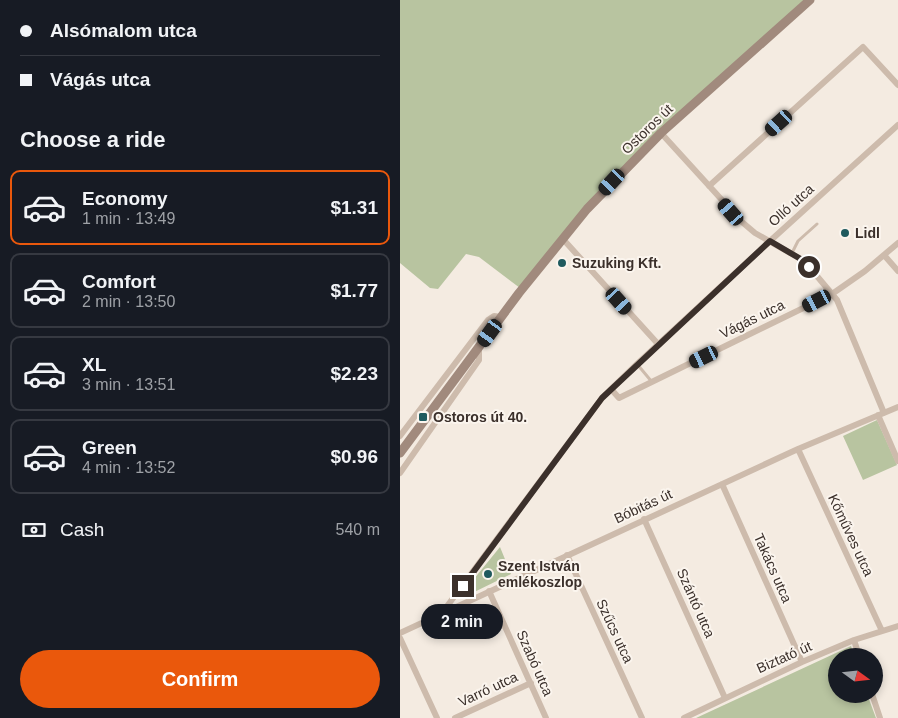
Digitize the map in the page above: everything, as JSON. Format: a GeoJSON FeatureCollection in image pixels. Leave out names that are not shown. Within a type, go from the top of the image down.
{"type":"FeatureCollection","features":[{"type":"Feature","properties":{"kind":"main road","name":"Ostoros út"},"geometry":{"type":"LineString","coordinates":[[400,453],[562,238],[612,182],[661,133],[810,0]]}},
{"type":"Feature","properties":{"kind":"street"},"geometry":{"type":"LineString","coordinates":[[709,186],[863,47],[898,85]]}},
{"type":"Feature","properties":{"kind":"street","name":"Olló utca"},"geometry":{"type":"LineString","coordinates":[[658,344],[898,125]]}},
{"type":"Feature","properties":{"kind":"street"},"geometry":{"type":"LineString","coordinates":[[661,133],[742,222],[755,233],[792,253],[811,268],[837,300],[898,461]]}},
{"type":"Feature","properties":{"kind":"street"},"geometry":{"type":"LineString","coordinates":[[442,613],[590,412],[658,344],[562,238]]}},
{"type":"Feature","properties":{"kind":"street","name":"Vágás utca"},"geometry":{"type":"LineString","coordinates":[[611,389],[619,398],[832,294],[865,271],[898,244]]}},
{"type":"Feature","properties":{"kind":"street"},"geometry":{"type":"LineString","coordinates":[[884,255],[898,271]]}},
{"type":"Feature","properties":{"kind":"street","name":"Ostoros út"},"geometry":{"type":"LineString","coordinates":[[400,436],[488,320],[494,316],[501,317]]}},
{"type":"Feature","properties":{"kind":"street","name":"Ostoros út"},"geometry":{"type":"LineString","coordinates":[[400,472],[479,360],[478,348]]}},
{"type":"Feature","properties":{"kind":"street","name":"Bóbitás út"},"geometry":{"type":"LineString","coordinates":[[400,633],[798,449],[898,407]]}},
{"type":"Feature","properties":{"kind":"street"},"geometry":{"type":"LineString","coordinates":[[405,429],[413,435]]}},
{"type":"Feature","properties":{"kind":"street","name":"Kőműves utca"},"geometry":{"type":"LineString","coordinates":[[798,449],[882,631]]}},
{"type":"Feature","properties":{"kind":"street","name":"Takács utca"},"geometry":{"type":"LineString","coordinates":[[722,484],[802,662]]}},
{"type":"Feature","properties":{"kind":"street","name":"Szántó utca"},"geometry":{"type":"LineString","coordinates":[[644,519],[724,698]]}},
{"type":"Feature","properties":{"kind":"street","name":"Szűcs utca"},"geometry":{"type":"LineString","coordinates":[[566,555],[642,718]]}},
{"type":"Feature","properties":{"kind":"street","name":"Szabó utca"},"geometry":{"type":"LineString","coordinates":[[489,591],[546,718]]}},
{"type":"Feature","properties":{"kind":"street","name":"Biztató út"},"geometry":{"type":"LineString","coordinates":[[684,718],[802,662],[854,640],[898,626]]}},
{"type":"Feature","properties":{"kind":"street"},"geometry":{"type":"LineString","coordinates":[[400,638],[437,718]]}},
{"type":"Feature","properties":{"kind":"street"},"geometry":{"type":"LineString","coordinates":[[854,640],[856,648]]}},
{"type":"Feature","properties":{"kind":"street","name":"Varró utca"},"geometry":{"type":"LineString","coordinates":[[455,718],[531,683]]}},
{"type":"Feature","properties":{"kind":"street"},"geometry":{"type":"LineString","coordinates":[[875,703],[880,718]]}},
{"type":"Feature","properties":{"kind":"lane"},"geometry":{"type":"LineString","coordinates":[[792,253],[798,241],[817,224]]}},
{"type":"Feature","properties":{"kind":"lane"},"geometry":{"type":"LineString","coordinates":[[637,364],[652,382]]}},
{"type":"Feature","properties":{"kind":"green space"},"geometry":{"type":"Polygon","coordinates":[[[400,0],[806,0],[660,131],[520,288],[479,257],[466,254],[438,289],[430,288],[400,263],[400,0]]]}},
{"type":"Feature","properties":{"kind":"green space"},"geometry":{"type":"Polygon","coordinates":[[[877,420],[897,465],[863,480],[843,436],[877,420]]]}},
{"type":"Feature","properties":{"kind":"green space"},"geometry":{"type":"Polygon","coordinates":[[[500,547],[511,574],[462,598],[460,596],[500,547]]]}},
{"type":"Feature","properties":{"kind":"green space"},"geometry":{"type":"Polygon","coordinates":[[[828,657],[828,703],[870,703],[876,718],[696,718],[828,657]]]}},
{"type":"Feature","properties":{"kind":"place","name":"Lidl"},"geometry":{"type":"Point","coordinates":[845,233]}},
{"type":"Feature","properties":{"kind":"place","name":"Suzuking Kft."},"geometry":{"type":"Point","coordinates":[562,263]}},
{"type":"Feature","properties":{"kind":"place","name":"Ostoros út 40."},"geometry":{"type":"Point","coordinates":[423,417]}},
{"type":"Feature","properties":{"kind":"place","name":"Szent István emlékoszlop"},"geometry":{"type":"Point","coordinates":[488,574]}},
{"type":"Feature","properties":{"kind":"route"},"geometry":{"type":"LineString","coordinates":[[463,586],[602,398],[770,241],[799,258],[809,267]]}}]}
